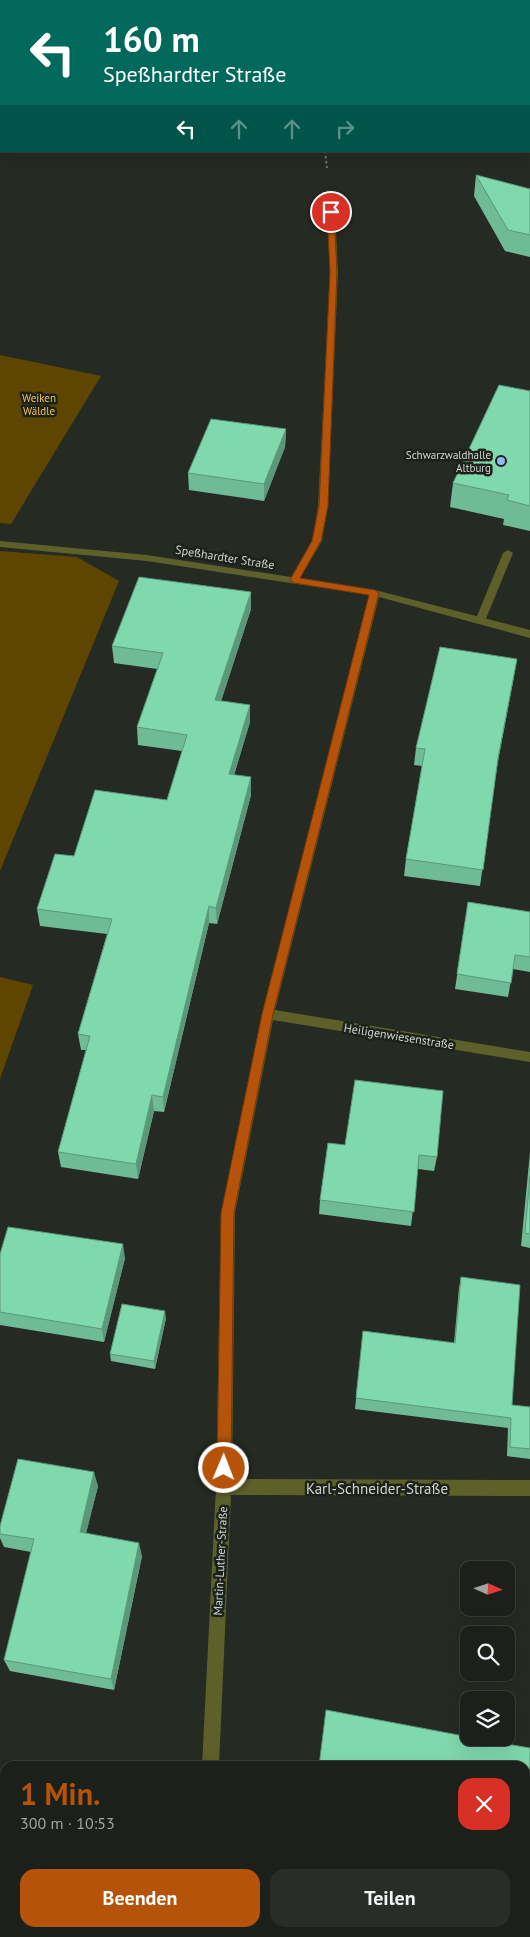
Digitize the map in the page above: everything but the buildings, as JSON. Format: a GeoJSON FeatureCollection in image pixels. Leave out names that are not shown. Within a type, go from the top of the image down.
{"type":"FeatureCollection","features":[{"type":"Feature","properties":{"kind":"street"},"geometry":{"type":"LineString","coordinates":[[294,580],[316,541],[323,506],[334,272],[330,192]]}},
{"type":"Feature","properties":{"kind":"street","name":"Speßhardter Straße"},"geometry":{"type":"LineString","coordinates":[[0,544],[148,558],[375,593],[530,634]]}},
{"type":"Feature","properties":{"kind":"street"},"geometry":{"type":"LineString","coordinates":[[480,621],[508,553]]}},
{"type":"Feature","properties":{"kind":"street","name":"Martin-Luther-Straße"},"geometry":{"type":"LineString","coordinates":[[210,1761],[224,1488],[228,1213],[268,1014],[375,593]]}},
{"type":"Feature","properties":{"kind":"street","name":"Heiligenwiesenstraße"},"geometry":{"type":"LineString","coordinates":[[268,1014],[530,1058]]}},
{"type":"Feature","properties":{"kind":"street","name":"Karl-Schneider-Straße"},"geometry":{"type":"LineString","coordinates":[[224,1488],[530,1488]]}},
{"type":"Feature","properties":{"kind":"green space","name":"Weiken Wäldle"},"geometry":{"type":"Polygon","coordinates":[[[0,355],[101,376],[11,524],[0,523],[0,355]]]}},
{"type":"Feature","properties":{"kind":"green space"},"geometry":{"type":"Polygon","coordinates":[[[0,551],[77,557],[119,581],[0,871],[0,551]]]}},
{"type":"Feature","properties":{"kind":"green space"},"geometry":{"type":"Polygon","coordinates":[[[0,977],[33,985],[0,1079],[0,977]]]}},
{"type":"Feature","properties":{"kind":"place","name":"Schwarzwaldhalle Altburg"},"geometry":{"type":"Point","coordinates":[501,461]}},
{"type":"Feature","properties":{"kind":"route"},"geometry":{"type":"LineString","coordinates":[[224,1468],[228,1213],[268,1014],[375,593],[294,580],[316,541],[323,506],[334,272],[331,212]]}}]}
